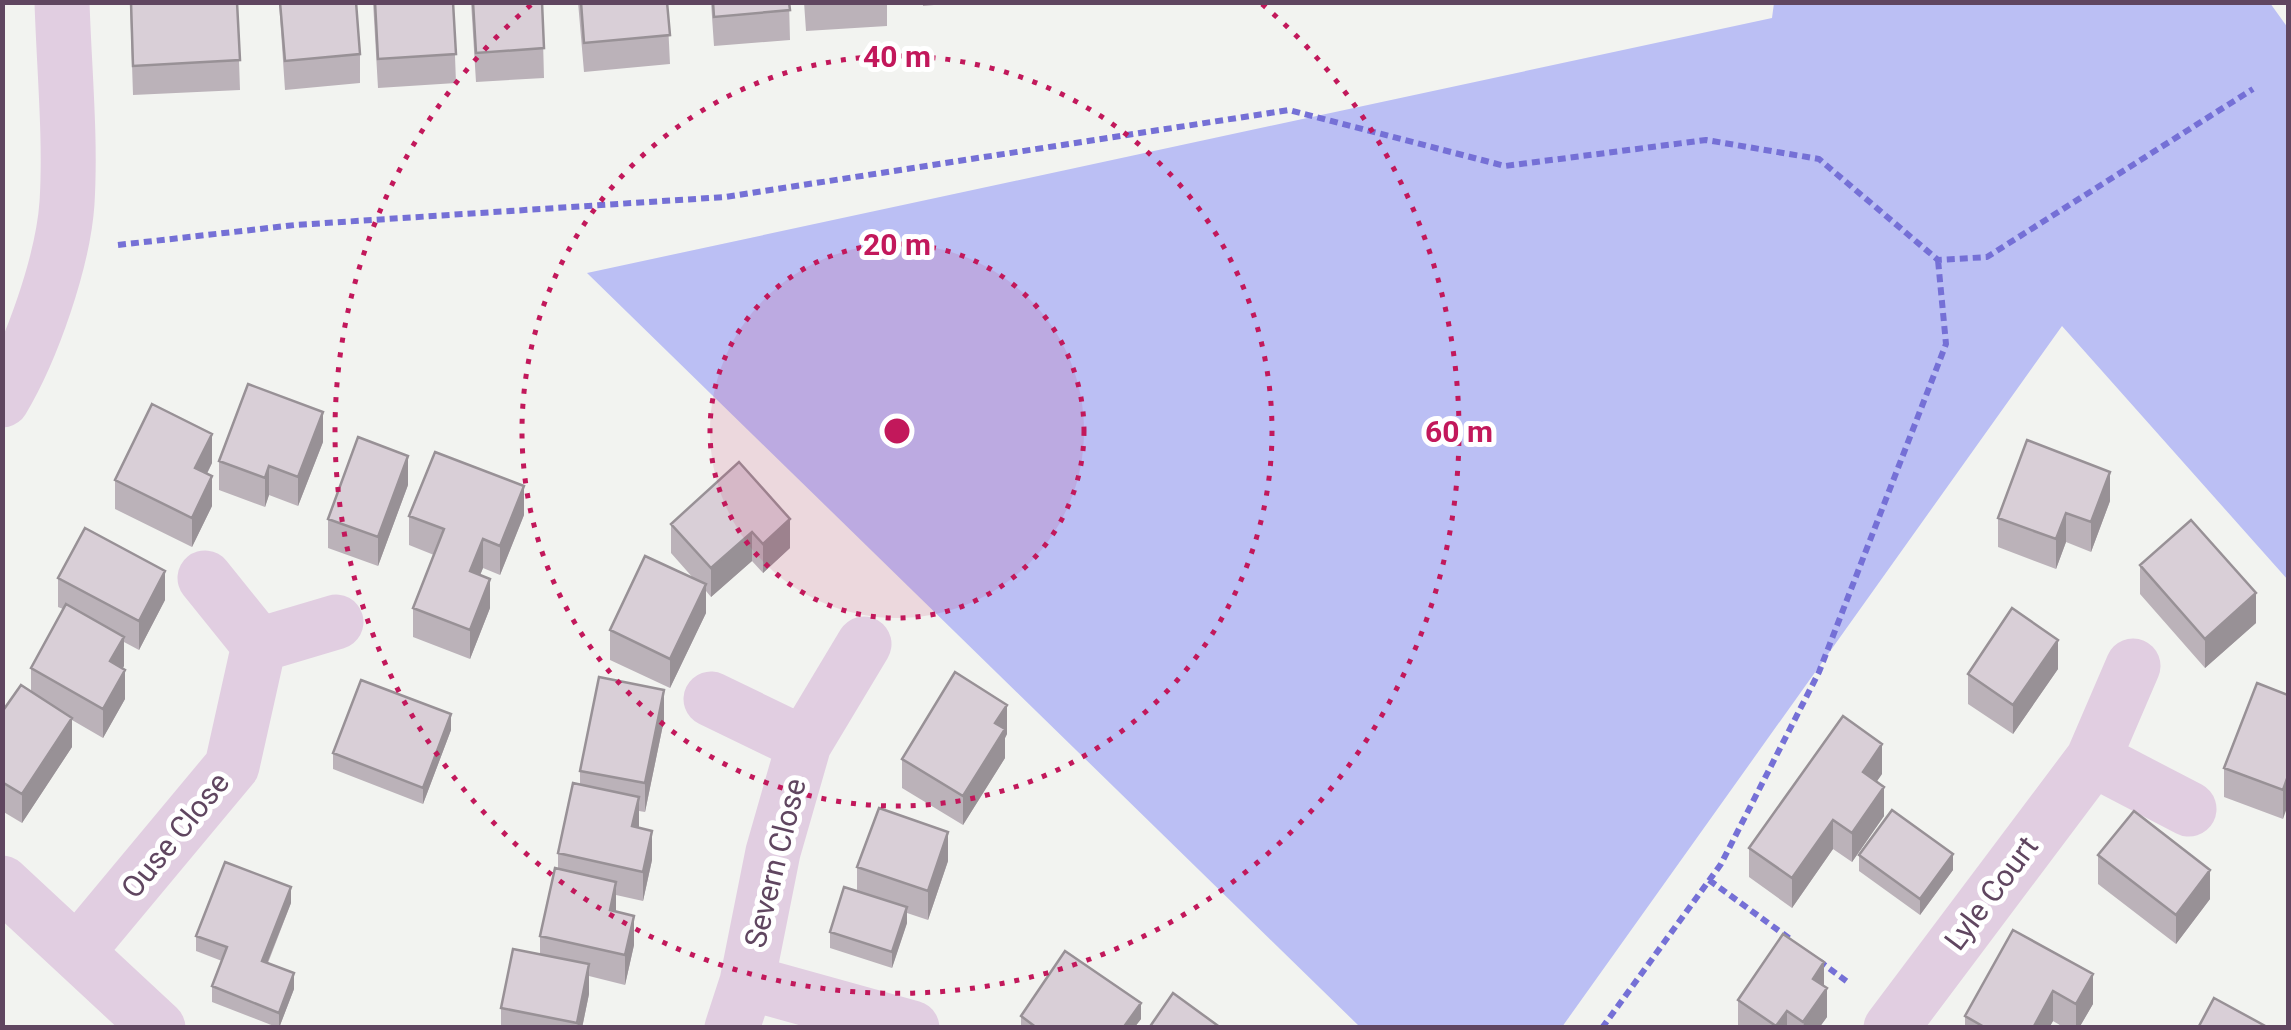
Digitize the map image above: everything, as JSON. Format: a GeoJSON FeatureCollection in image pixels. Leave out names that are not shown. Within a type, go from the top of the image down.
{"type":"FeatureCollection","features":[{"type":"Feature","properties":{"kind":"street"},"geometry":{"type":"LineString","coordinates":[[2,400],[19,371],[61,248],[67,202],[62,2]]}},
{"type":"Feature","properties":{"kind":"street"},"geometry":{"type":"LineString","coordinates":[[205,578],[260,644],[336,622]]}},
{"type":"Feature","properties":{"kind":"street","name":"Ouse Close"},"geometry":{"type":"LineString","coordinates":[[77,952],[232,766],[260,644]]}},
{"type":"Feature","properties":{"kind":"street","name":"Severn Close"},"geometry":{"type":"LineString","coordinates":[[864,644],[804,744],[773,852],[740,1005],[912,1028]]}},
{"type":"Feature","properties":{"kind":"street","name":"Lyle Court"},"geometry":{"type":"LineString","coordinates":[[1894,1023],[2092,760],[2133,666]]}},
{"type":"Feature","properties":{"kind":"street","name":"Severn Close"},"geometry":{"type":"LineString","coordinates":[[711,699],[804,744]]}},
{"type":"Feature","properties":{"kind":"street"},"geometry":{"type":"LineString","coordinates":[[2092,760],[2189,810]]}},
{"type":"Feature","properties":{"kind":"street"},"geometry":{"type":"LineString","coordinates":[[2,883],[158,1028]]}},
{"type":"Feature","properties":{"kind":"path"},"geometry":{"type":"LineString","coordinates":[[1938,260],[1988,256],[2253,89]]}},
{"type":"Feature","properties":{"kind":"path"},"geometry":{"type":"LineString","coordinates":[[61,248],[149,243],[295,226],[725,197],[1289,110],[1505,166],[1706,140],[1819,160],[1938,260],[1946,344],[1819,672],[1722,864],[1602,1028]]}},
{"type":"Feature","properties":{"kind":"path"},"geometry":{"type":"LineString","coordinates":[[1709,880],[1894,1023]]}},
{"type":"Feature","properties":{"kind":"shaded area"},"geometry":{"type":"Polygon","coordinates":[[[1774,3],[2270,3],[2288,28],[2288,580],[2062,326],[1562,1027],[1360,1027],[587,273],[1772,18],[1774,3]]]}},
{"type":"Feature","properties":{"kind":"building"},"geometry":{"type":"Polygon","coordinates":[[[131,2],[237,2],[240,60],[133,66],[131,2]]]}},
{"type":"Feature","properties":{"kind":"building"},"geometry":{"type":"Polygon","coordinates":[[[280,2],[356,2],[360,54],[285,61],[280,2]]]}},
{"type":"Feature","properties":{"kind":"building"},"geometry":{"type":"Polygon","coordinates":[[[375,2],[453,2],[456,54],[378,59],[375,2]]]}},
{"type":"Feature","properties":{"kind":"building"},"geometry":{"type":"Polygon","coordinates":[[[473,2],[542,2],[544,48],[476,53],[473,2]]]}},
{"type":"Feature","properties":{"kind":"building"},"geometry":{"type":"Polygon","coordinates":[[[581,2],[667,2],[670,35],[584,43],[581,2]]]}},
{"type":"Feature","properties":{"kind":"building"},"geometry":{"type":"Polygon","coordinates":[[[713,2],[789,2],[790,10],[714,17],[713,2]]]}},
{"type":"Feature","properties":{"kind":"building"},"geometry":{"type":"Polygon","coordinates":[[[248,384],[323,412],[298,477],[269,466],[265,478],[219,461],[248,384]]]}},
{"type":"Feature","properties":{"kind":"building"},"geometry":{"type":"Polygon","coordinates":[[[152,404],[212,434],[195,468],[212,476],[192,518],[115,480],[152,404]]]}},
{"type":"Feature","properties":{"kind":"building"},"geometry":{"type":"Polygon","coordinates":[[[358,437],[408,456],[378,537],[328,519],[358,437]]]}},
{"type":"Feature","properties":{"kind":"building"},"geometry":{"type":"Polygon","coordinates":[[[2027,440],[2110,472],[2091,522],[2066,513],[2056,539],[1998,518],[2027,440]]]}},
{"type":"Feature","properties":{"kind":"building"},"geometry":{"type":"Polygon","coordinates":[[[435,452],[524,486],[500,546],[483,539],[470,571],[490,579],[470,630],[413,608],[444,529],[409,516],[435,452]]]}},
{"type":"Feature","properties":{"kind":"building"},"geometry":{"type":"Polygon","coordinates":[[[739,462],[790,519],[763,544],[752,532],[711,568],[671,524],[739,462]]]}},
{"type":"Feature","properties":{"kind":"building"},"geometry":{"type":"Polygon","coordinates":[[[2191,520],[2256,593],[2205,639],[2140,565],[2191,520]]]}},
{"type":"Feature","properties":{"kind":"building"},"geometry":{"type":"Polygon","coordinates":[[[85,528],[165,571],[139,621],[58,578],[85,528]]]}},
{"type":"Feature","properties":{"kind":"building"},"geometry":{"type":"Polygon","coordinates":[[[645,556],[706,584],[670,659],[610,630],[645,556]]]}},
{"type":"Feature","properties":{"kind":"building"},"geometry":{"type":"Polygon","coordinates":[[[66,604],[124,637],[110,661],[125,670],[103,709],[31,668],[66,604]]]}},
{"type":"Feature","properties":{"kind":"building"},"geometry":{"type":"Polygon","coordinates":[[[2012,608],[2058,640],[2013,705],[1968,674],[2012,608]]]}},
{"type":"Feature","properties":{"kind":"building"},"geometry":{"type":"Polygon","coordinates":[[[955,672],[1007,705],[995,723],[1005,729],[963,796],[902,759],[955,672]]]}},
{"type":"Feature","properties":{"kind":"building"},"geometry":{"type":"Polygon","coordinates":[[[599,677],[664,690],[645,783],[580,771],[599,677]]]}},
{"type":"Feature","properties":{"kind":"building"},"geometry":{"type":"Polygon","coordinates":[[[361,680],[451,714],[423,788],[333,753],[361,680]]]}},
{"type":"Feature","properties":{"kind":"building"},"geometry":{"type":"Polygon","coordinates":[[[2257,683],[2288,695],[2288,776],[2283,790],[2224,768],[2257,683]]]}},
{"type":"Feature","properties":{"kind":"building"},"geometry":{"type":"Polygon","coordinates":[[[21,685],[72,718],[22,794],[2,782],[2,712],[21,685]]]}},
{"type":"Feature","properties":{"kind":"building"},"geometry":{"type":"Polygon","coordinates":[[[1843,716],[1882,744],[1863,772],[1884,787],[1852,833],[1833,820],[1792,878],[1749,848],[1843,716]]]}},
{"type":"Feature","properties":{"kind":"building"},"geometry":{"type":"Polygon","coordinates":[[[573,783],[639,797],[632,826],[652,831],[643,872],[558,853],[573,783]]]}},
{"type":"Feature","properties":{"kind":"building"},"geometry":{"type":"Polygon","coordinates":[[[879,808],[948,832],[928,891],[857,867],[879,808]]]}},
{"type":"Feature","properties":{"kind":"building"},"geometry":{"type":"Polygon","coordinates":[[[1892,810],[1953,854],[1920,899],[1859,855],[1892,810]]]}},
{"type":"Feature","properties":{"kind":"building"},"geometry":{"type":"Polygon","coordinates":[[[2134,811],[2210,870],[2176,915],[2098,855],[2134,811]]]}},
{"type":"Feature","properties":{"kind":"building"},"geometry":{"type":"Polygon","coordinates":[[[225,862],[291,887],[262,961],[294,973],[279,1013],[212,986],[227,947],[196,936],[225,862]]]}},
{"type":"Feature","properties":{"kind":"building"},"geometry":{"type":"Polygon","coordinates":[[[555,868],[616,882],[610,910],[634,916],[625,955],[540,936],[555,868]]]}},
{"type":"Feature","properties":{"kind":"building"},"geometry":{"type":"Polygon","coordinates":[[[844,887],[907,907],[892,952],[830,932],[844,887]]]}},
{"type":"Feature","properties":{"kind":"building"},"geometry":{"type":"Polygon","coordinates":[[[2013,930],[2093,974],[2076,1004],[2053,991],[2033,1028],[1986,1028],[1965,1016],[2013,930]]]}},
{"type":"Feature","properties":{"kind":"building"},"geometry":{"type":"Polygon","coordinates":[[[1783,934],[1824,962],[1813,979],[1827,988],[1803,1022],[1787,1011],[1776,1026],[1738,1000],[1783,934]]]}},
{"type":"Feature","properties":{"kind":"building"},"geometry":{"type":"Polygon","coordinates":[[[513,949],[589,964],[577,1023],[501,1008],[513,949]]]}},
{"type":"Feature","properties":{"kind":"building"},"geometry":{"type":"Polygon","coordinates":[[[1065,951],[1141,1003],[1123,1028],[1037,1028],[1021,1016],[1065,951]]]}},
{"type":"Feature","properties":{"kind":"building"},"geometry":{"type":"Polygon","coordinates":[[[1173,993],[1221,1028],[1149,1028],[1173,993]]]}},
{"type":"Feature","properties":{"kind":"building"},"geometry":{"type":"Polygon","coordinates":[[[2214,998],[2269,1028],[2198,1028],[2214,998]]]}}]}
